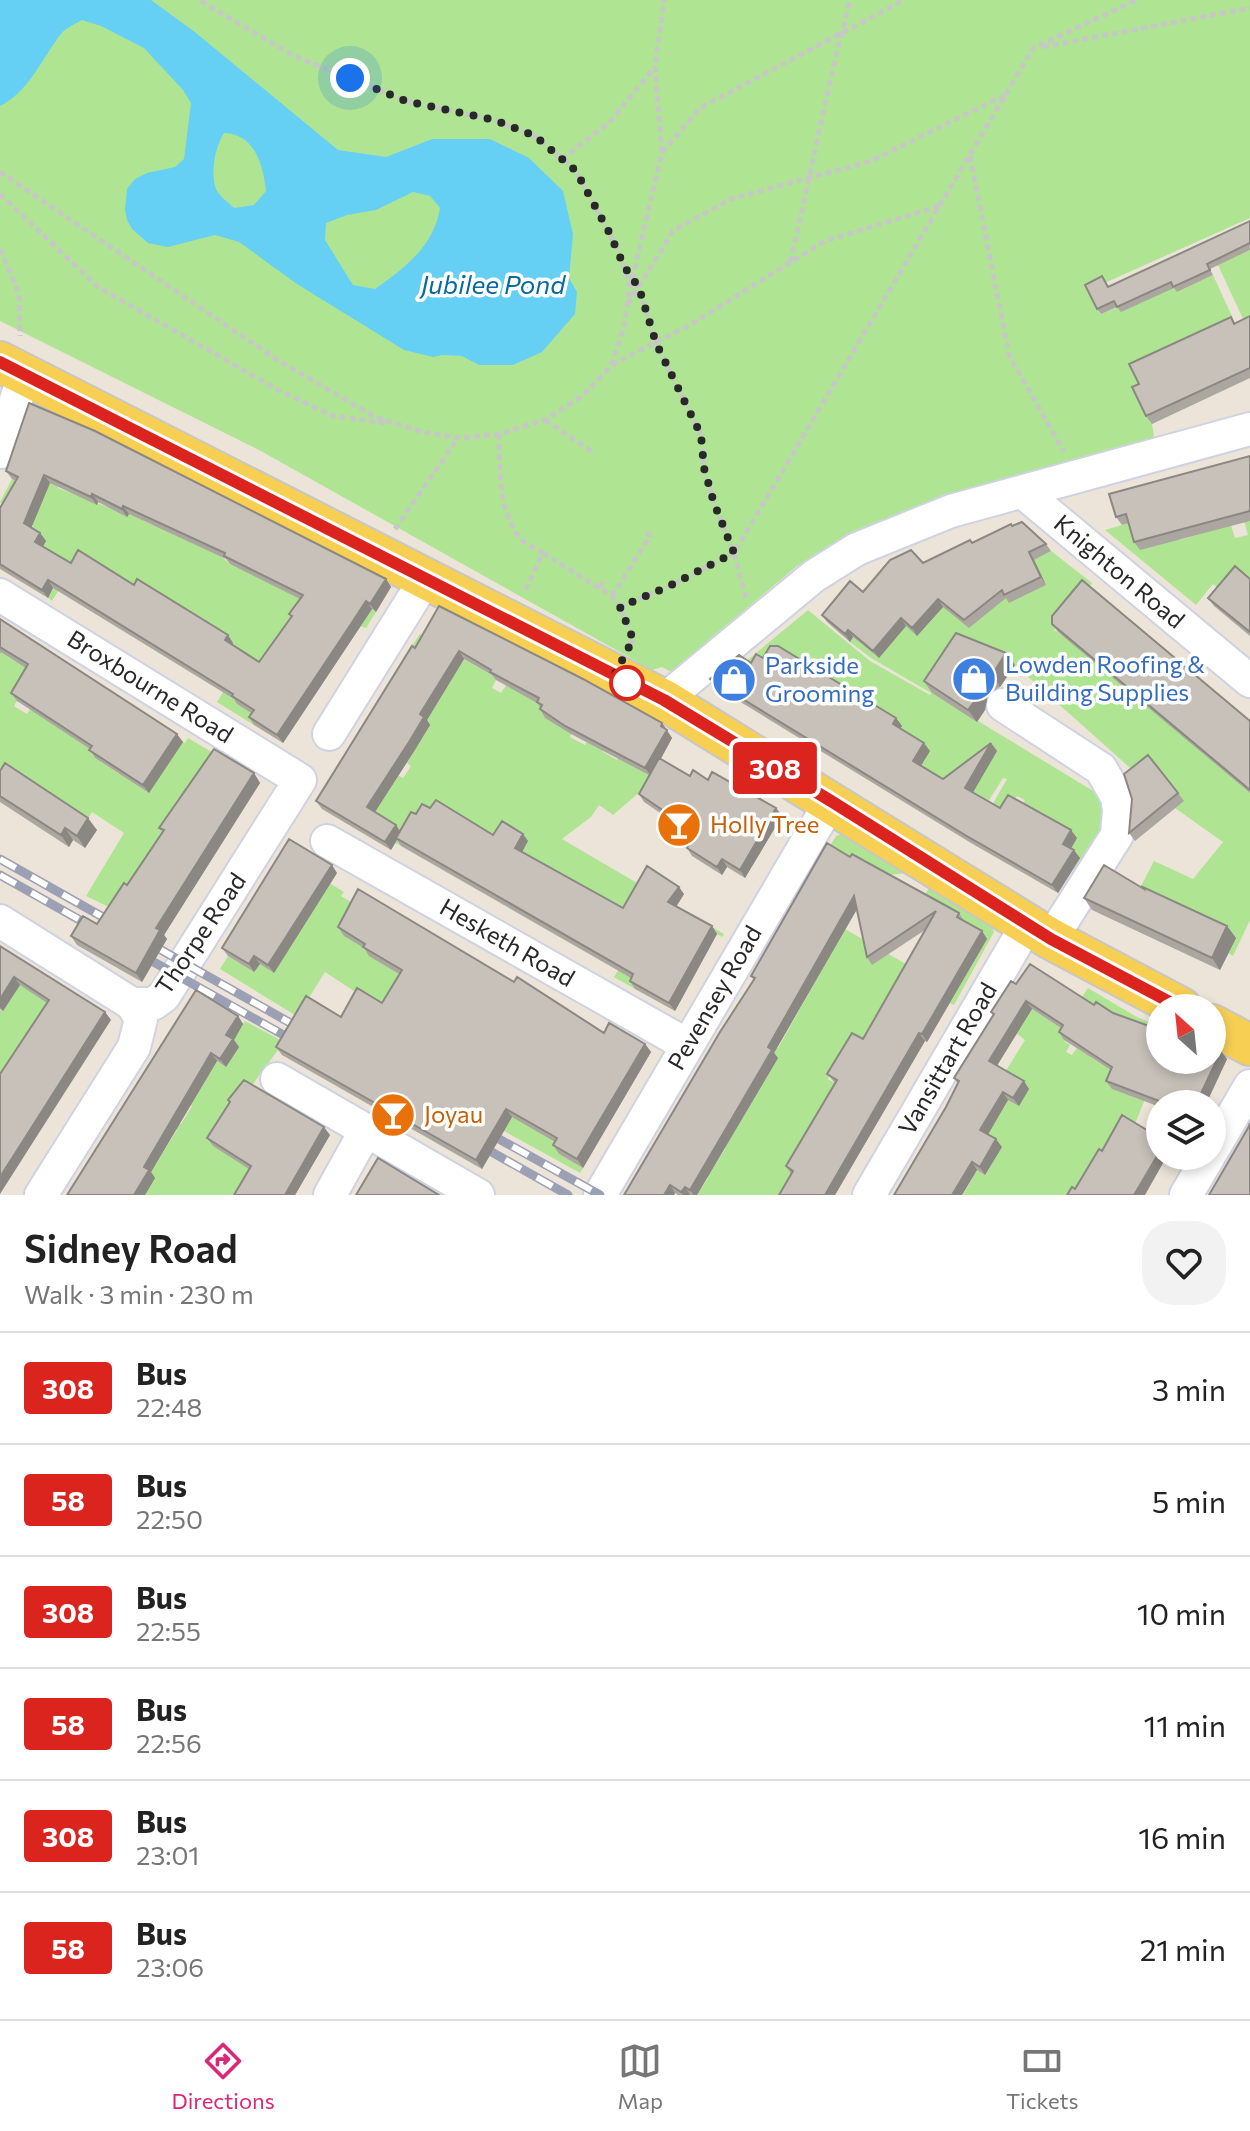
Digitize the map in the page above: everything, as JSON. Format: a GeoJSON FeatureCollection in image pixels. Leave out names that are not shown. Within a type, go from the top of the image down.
{"type":"FeatureCollection","features":[{"type":"Feature","properties":{"kind":"main road"},"geometry":{"type":"LineString","coordinates":[[15,362],[664,700],[1039,931],[1155,994]]}},
{"type":"Feature","properties":{"kind":"main road"},"geometry":{"type":"LineString","coordinates":[[1226,1032],[1250,1045]]}},
{"type":"Feature","properties":{"kind":"street"},"geometry":{"type":"LineString","coordinates":[[0,452],[15,362]]}},
{"type":"Feature","properties":{"kind":"street"},"geometry":{"type":"LineString","coordinates":[[664,700],[814,576],[857,549],[951,511],[1250,429]]}},
{"type":"Feature","properties":{"kind":"street","name":"Knighton Road"},"geometry":{"type":"LineString","coordinates":[[1024,493],[1250,681]]}},
{"type":"Feature","properties":{"kind":"street"},"geometry":{"type":"LineString","coordinates":[[329,734],[426,578]]}},
{"type":"Feature","properties":{"kind":"street","name":"Broxbourne Road"},"geometry":{"type":"LineString","coordinates":[[0,595],[300,780]]}},
{"type":"Feature","properties":{"kind":"street","name":"Vansittart Road"},"geometry":{"type":"LineString","coordinates":[[869,1195],[1039,931],[1117,835],[1119,810],[1110,782],[1101,769],[1003,705]]}},
{"type":"Feature","properties":{"kind":"street","name":"Thorpe Road"},"geometry":{"type":"LineString","coordinates":[[132,1004],[153,1004],[164,996],[300,780]]}},
{"type":"Feature","properties":{"kind":"street","name":"Pevensey Road"},"geometry":{"type":"LineString","coordinates":[[600,1195],[831,801]]}},
{"type":"Feature","properties":{"kind":"street","name":"Hesketh Road"},"geometry":{"type":"LineString","coordinates":[[327,841],[687,1045]]}},
{"type":"Feature","properties":{"kind":"street"},"geometry":{"type":"LineString","coordinates":[[0,921],[132,1004]]}},
{"type":"Feature","properties":{"kind":"street","name":"Thorpe Road"},"geometry":{"type":"LineString","coordinates":[[41,1195],[134,1047],[141,1019],[132,1004]]}},
{"type":"Feature","properties":{"kind":"street"},"geometry":{"type":"LineString","coordinates":[[277,1079],[478,1195]]}},
{"type":"Feature","properties":{"kind":"street"},"geometry":{"type":"LineString","coordinates":[[1226,1127],[1250,1086]]}},
{"type":"Feature","properties":{"kind":"street"},"geometry":{"type":"LineString","coordinates":[[330,1195],[366,1130]]}},
{"type":"Feature","properties":{"kind":"street"},"geometry":{"type":"LineString","coordinates":[[1186,1195],[1201,1170]]}},
{"type":"Feature","properties":{"kind":"path"},"geometry":{"type":"LineString","coordinates":[[199,0],[294,56],[406,101],[494,120],[535,136],[576,171],[601,215],[630,286]]}},
{"type":"Feature","properties":{"kind":"path"},"geometry":{"type":"LineString","coordinates":[[611,366],[624,327],[630,286],[662,153],[655,67],[664,0]]}},
{"type":"Feature","properties":{"kind":"path"},"geometry":{"type":"LineString","coordinates":[[790,263],[811,177],[832,67],[850,0]]}},
{"type":"Feature","properties":{"kind":"path"},"geometry":{"type":"LineString","coordinates":[[662,153],[700,108],[904,0]]}},
{"type":"Feature","properties":{"kind":"path"},"geometry":{"type":"LineString","coordinates":[[620,607],[734,553],[1033,48],[1137,0]]}},
{"type":"Feature","properties":{"kind":"path"},"geometry":{"type":"LineString","coordinates":[[1033,48],[1250,8]]}},
{"type":"Feature","properties":{"kind":"path"},"geometry":{"type":"LineString","coordinates":[[562,159],[609,123],[655,67]]}},
{"type":"Feature","properties":{"kind":"path"},"geometry":{"type":"LineString","coordinates":[[627,306],[673,231],[731,199],[871,161],[1006,95]]}},
{"type":"Feature","properties":{"kind":"path"},"geometry":{"type":"LineString","coordinates":[[970,156],[1009,355],[1078,477]]}},
{"type":"Feature","properties":{"kind":"path"},"geometry":{"type":"LineString","coordinates":[[0,172],[276,359],[375,417],[422,432],[458,438],[499,434],[545,420],[581,397],[611,366],[688,326],[825,241],[940,206]]}},
{"type":"Feature","properties":{"kind":"path"},"geometry":{"type":"LineString","coordinates":[[0,194],[98,287],[234,367],[333,416],[402,426]]}},
{"type":"Feature","properties":{"kind":"path"},"geometry":{"type":"LineString","coordinates":[[0,249],[19,294],[15,362]]}},
{"type":"Feature","properties":{"kind":"path"},"geometry":{"type":"LineString","coordinates":[[624,266],[639,288],[656,343],[701,435],[704,468],[714,503],[734,553],[749,608],[758,621]]}},
{"type":"Feature","properties":{"kind":"path"},"geometry":{"type":"LineString","coordinates":[[545,420],[594,453]]}},
{"type":"Feature","properties":{"kind":"path"},"geometry":{"type":"LineString","coordinates":[[499,434],[501,476],[509,516],[518,536],[600,587],[620,607],[633,639],[614,676]]}},
{"type":"Feature","properties":{"kind":"path"},"geometry":{"type":"LineString","coordinates":[[391,535],[458,438]]}},
{"type":"Feature","properties":{"kind":"path"},"geometry":{"type":"LineString","coordinates":[[612,596],[650,536],[643,530]]}},
{"type":"Feature","properties":{"kind":"path"},"geometry":{"type":"LineString","coordinates":[[518,603],[543,553]]}},
{"type":"Feature","properties":{"kind":"path"},"geometry":{"type":"LineString","coordinates":[[600,587],[604,580]]}},
{"type":"Feature","properties":{"kind":"green space"},"geometry":{"type":"Polygon","coordinates":[[[0,0],[1250,0],[1250,218],[1089,290],[1100,314],[1175,287],[1177,292],[1213,275],[1236,325],[1152,424],[1155,442],[966,493],[883,520],[797,566],[671,672],[662,667],[652,670],[259,450],[0,321],[0,0]]]}},
{"type":"Feature","properties":{"kind":"green space"},"geometry":{"type":"Polygon","coordinates":[[[1250,250],[1250,334],[1218,265],[1250,250]]]}},
{"type":"Feature","properties":{"kind":"green space"},"geometry":{"type":"Polygon","coordinates":[[[59,461],[58,488],[110,508],[118,484],[133,504],[149,510],[143,521],[155,526],[164,507],[230,564],[360,603],[376,612],[366,628],[360,626],[238,704],[259,719],[254,725],[217,702],[238,668],[230,648],[233,643],[132,605],[72,569],[52,601],[48,598],[57,582],[30,532],[33,526],[0,502],[12,479],[45,494],[59,461]]]}},
{"type":"Feature","properties":{"kind":"green space"},"geometry":{"type":"Polygon","coordinates":[[[1238,500],[1250,520],[1250,582],[1225,593],[1213,584],[1196,605],[1105,530],[1132,522],[1173,517],[1180,540],[1231,525],[1235,538],[1248,535],[1238,500]]]}},
{"type":"Feature","properties":{"kind":"green space"},"geometry":{"type":"Polygon","coordinates":[[[1051,551],[1092,583],[1054,630],[1227,744],[1213,762],[1250,793],[1250,920],[1233,956],[1138,892],[1154,861],[1193,879],[1223,842],[1175,808],[1183,801],[1138,775],[1015,665],[932,693],[1108,800],[1113,810],[1077,874],[1073,870],[1079,858],[1009,829],[1025,800],[1017,796],[1006,816],[991,807],[1007,779],[1003,778],[981,813],[968,805],[973,786],[976,787],[979,782],[965,773],[958,793],[884,756],[901,727],[753,676],[744,663],[808,610],[870,661],[930,695],[871,658],[850,642],[853,637],[879,658],[900,633],[913,590],[994,600],[1046,585],[1034,560],[1051,551]]]}},
{"type":"Feature","properties":{"kind":"green space"},"geometry":{"type":"Polygon","coordinates":[[[0,633],[34,672],[14,706],[27,714],[43,690],[64,731],[92,743],[95,758],[119,774],[142,770],[134,783],[147,792],[188,738],[215,754],[117,911],[86,896],[124,833],[92,812],[85,823],[0,768],[0,633]]]}},
{"type":"Feature","properties":{"kind":"green space"},"geometry":{"type":"Polygon","coordinates":[[[420,634],[497,678],[492,688],[501,693],[507,684],[529,695],[572,732],[570,737],[585,745],[590,736],[605,745],[602,751],[617,760],[625,748],[651,776],[642,790],[613,815],[599,805],[591,817],[562,839],[724,934],[722,937],[692,920],[635,989],[614,977],[644,925],[522,852],[528,841],[499,842],[417,820],[401,846],[395,843],[373,815],[381,766],[403,778],[411,766],[407,763],[415,750],[409,650],[420,634]]]}},
{"type":"Feature","properties":{"kind":"green space"},"geometry":{"type":"Polygon","coordinates":[[[842,834],[906,873],[881,876],[826,853],[836,836],[842,834]]]}},
{"type":"Feature","properties":{"kind":"green space"},"geometry":{"type":"Polygon","coordinates":[[[316,875],[344,892],[341,896],[359,907],[396,942],[543,1135],[563,1147],[559,1154],[583,1168],[580,1173],[504,1131],[363,997],[325,972],[307,1001],[303,1020],[220,969],[228,956],[254,972],[260,964],[274,973],[316,875]]]}},
{"type":"Feature","properties":{"kind":"green space"},"geometry":{"type":"Polygon","coordinates":[[[929,888],[991,926],[994,932],[954,1005],[950,1003],[987,939],[921,901],[929,888]]]}},
{"type":"Feature","properties":{"kind":"green space"},"geometry":{"type":"Polygon","coordinates":[[[845,929],[911,967],[876,1068],[901,1082],[899,1084],[873,1069],[833,1069],[828,1079],[857,1096],[854,1102],[881,1117],[842,1096],[789,1172],[810,1185],[789,1195],[697,1195],[708,1178],[687,1166],[710,1173],[725,1149],[703,1136],[757,1046],[778,1048],[845,929]]]}},
{"type":"Feature","properties":{"kind":"green space"},"geometry":{"type":"Polygon","coordinates":[[[5,971],[58,1010],[0,1090],[0,1009],[2,1011],[5,971]]]}},
{"type":"Feature","properties":{"kind":"green space"},"geometry":{"type":"Polygon","coordinates":[[[1088,988],[1146,1021],[1146,1051],[1112,1088],[1126,1094],[1146,1092],[1134,1126],[1083,1195],[963,1195],[977,1170],[986,1174],[1001,1148],[987,1135],[1008,1100],[1004,1074],[1025,1040],[1016,1033],[1032,1009],[1069,1033],[1064,1041],[1070,1045],[1066,1052],[1072,1055],[1077,1048],[1098,1062],[1080,1000],[1088,988]]]}},
{"type":"Feature","properties":{"kind":"green space"},"geometry":{"type":"Polygon","coordinates":[[[245,1021],[284,1042],[250,1088],[276,1135],[244,1195],[136,1195],[177,1130],[161,1120],[165,1114],[181,1124],[192,1106],[176,1095],[216,1061],[226,1067],[238,1047],[215,1032],[238,1032],[245,1021]]]}},
{"type":"Feature","properties":{"kind":"water","name":"Jubilee Pond"},"geometry":{"type":"Polygon","coordinates":[[[0,0],[151,0],[196,33],[338,150],[386,157],[432,139],[490,139],[529,158],[563,191],[573,234],[569,278],[577,292],[575,314],[542,352],[513,365],[479,365],[462,356],[433,357],[404,350],[297,284],[239,242],[215,235],[168,247],[148,243],[127,220],[127,189],[135,179],[175,167],[184,159],[191,103],[144,48],[101,26],[82,20],[65,30],[27,83],[0,106],[0,0]],[[224,133],[214,160],[216,189],[234,208],[254,205],[266,191],[260,161],[243,139],[224,133]],[[413,192],[376,210],[347,215],[326,223],[325,240],[353,285],[375,289],[397,273],[425,245],[437,222],[440,208],[430,196],[413,192]]]}},
{"type":"Feature","properties":{"kind":"building"},"geometry":{"type":"Polygon","coordinates":[[[1250,221],[1250,243],[1207,264],[1210,270],[1173,287],[1171,282],[1117,307],[1114,301],[1097,309],[1085,285],[1102,276],[1108,287],[1250,221]]]}},
{"type":"Feature","properties":{"kind":"building"},"geometry":{"type":"Polygon","coordinates":[[[1250,316],[1250,368],[1146,416],[1132,387],[1139,384],[1129,364],[1231,317],[1234,324],[1250,316]]]}},
{"type":"Feature","properties":{"kind":"building"},"geometry":{"type":"Polygon","coordinates":[[[29,403],[95,431],[386,579],[370,604],[366,601],[277,735],[249,717],[254,710],[233,694],[48,580],[42,590],[0,564],[0,508],[18,477],[6,471],[29,403]],[[44,475],[24,523],[40,533],[35,542],[71,563],[78,550],[134,585],[137,579],[228,635],[225,640],[259,662],[303,595],[224,556],[225,553],[123,506],[122,509],[92,494],[91,497],[44,475]]]}},
{"type":"Feature","properties":{"kind":"building"},"geometry":{"type":"Polygon","coordinates":[[[1250,456],[1250,511],[1134,542],[1126,514],[1116,517],[1109,494],[1250,456]]]}},
{"type":"Feature","properties":{"kind":"building"},"geometry":{"type":"Polygon","coordinates":[[[1022,522],[1046,544],[1029,552],[1041,577],[1004,595],[1002,590],[964,620],[938,599],[912,628],[901,618],[873,651],[848,630],[845,634],[822,615],[850,581],[863,592],[890,560],[911,550],[923,563],[970,540],[972,543],[1011,524],[1022,522]]]}},
{"type":"Feature","properties":{"kind":"building"},"geometry":{"type":"Polygon","coordinates":[[[1235,566],[1250,579],[1250,632],[1208,598],[1235,566]]]}},
{"type":"Feature","properties":{"kind":"building"},"geometry":{"type":"Polygon","coordinates":[[[1082,580],[1250,721],[1250,790],[1052,624],[1052,616],[1082,580]]]}},
{"type":"Feature","properties":{"kind":"building"},"geometry":{"type":"Polygon","coordinates":[[[439,606],[662,723],[661,726],[667,730],[645,768],[565,726],[540,709],[539,698],[490,672],[459,651],[420,714],[424,717],[367,807],[396,825],[385,842],[316,801],[439,606]]]}},
{"type":"Feature","properties":{"kind":"building"},"geometry":{"type":"Polygon","coordinates":[[[0,619],[177,734],[143,785],[89,750],[92,746],[11,693],[28,664],[0,647],[0,619]]]}},
{"type":"Feature","properties":{"kind":"building","name":"Lowden Roofing & Building Supplies"},"geometry":{"type":"Polygon","coordinates":[[[956,633],[1006,653],[992,675],[979,682],[977,698],[968,710],[924,681],[956,633]]]}},
{"type":"Feature","properties":{"kind":"building"},"geometry":{"type":"Polygon","coordinates":[[[770,646],[778,646],[896,718],[893,724],[924,743],[913,761],[943,779],[991,743],[965,788],[1000,808],[1008,795],[1071,830],[1063,844],[1074,850],[1052,885],[710,679],[739,655],[751,663],[756,654],[763,658],[770,646]]]}},
{"type":"Feature","properties":{"kind":"building"},"geometry":{"type":"Polygon","coordinates":[[[214,749],[254,773],[156,928],[160,930],[136,973],[71,936],[83,916],[97,924],[124,883],[127,885],[164,830],[159,828],[214,749]]]}},
{"type":"Feature","properties":{"kind":"building"},"geometry":{"type":"Polygon","coordinates":[[[1148,755],[1178,793],[1129,833],[1132,799],[1124,774],[1148,755]]]}},
{"type":"Feature","properties":{"kind":"building"},"geometry":{"type":"Polygon","coordinates":[[[659,758],[690,776],[693,770],[708,780],[712,772],[776,808],[740,870],[722,859],[717,867],[687,848],[689,844],[670,830],[677,820],[639,794],[659,758]]]}},
{"type":"Feature","properties":{"kind":"building"},"geometry":{"type":"Polygon","coordinates":[[[5,763],[88,818],[77,836],[65,828],[61,835],[0,796],[0,771],[5,763]]]}},
{"type":"Feature","properties":{"kind":"building"},"geometry":{"type":"Polygon","coordinates":[[[436,800],[493,835],[502,821],[523,834],[515,848],[623,908],[647,866],[679,887],[668,902],[712,926],[669,1003],[630,981],[633,974],[396,838],[411,812],[416,814],[422,804],[430,808],[436,800]]]}},
{"type":"Feature","properties":{"kind":"building"},"geometry":{"type":"Polygon","coordinates":[[[289,839],[332,865],[268,965],[254,956],[249,964],[222,948],[289,839]]]}},
{"type":"Feature","properties":{"kind":"building"},"geometry":{"type":"Polygon","coordinates":[[[827,843],[959,913],[957,917],[982,931],[825,1195],[779,1195],[793,1171],[786,1166],[837,1080],[827,1074],[852,1033],[863,1039],[936,911],[867,957],[854,896],[768,1047],[772,1050],[690,1190],[685,1187],[681,1192],[670,1185],[664,1195],[624,1195],[755,978],[751,976],[827,843]]]}},
{"type":"Feature","properties":{"kind":"building"},"geometry":{"type":"Polygon","coordinates":[[[1104,865],[1144,889],[1227,926],[1212,958],[1084,898],[1104,865]]]}},
{"type":"Feature","properties":{"kind":"building"},"geometry":{"type":"Polygon","coordinates":[[[358,889],[514,982],[517,977],[604,1033],[609,1023],[645,1044],[577,1159],[553,1145],[557,1138],[506,1109],[476,1160],[276,1047],[306,996],[341,1017],[357,988],[382,1003],[402,970],[363,947],[365,944],[338,927],[358,889]]]}},
{"type":"Feature","properties":{"kind":"building"},"geometry":{"type":"Polygon","coordinates":[[[0,946],[105,1012],[0,1177],[0,1074],[49,1000],[14,977],[0,999],[0,946]]]}},
{"type":"Feature","properties":{"kind":"building"},"geometry":{"type":"Polygon","coordinates":[[[1030,964],[1094,1005],[1096,1002],[1113,1013],[1146,1025],[1146,1074],[1210,1074],[1203,1090],[1146,1090],[1146,1096],[1106,1081],[1112,1067],[1059,1032],[1063,1025],[1026,1001],[989,1061],[1024,1081],[1013,1098],[1003,1092],[980,1130],[996,1139],[980,1167],[972,1162],[952,1195],[894,1195],[946,1107],[959,1081],[954,1078],[994,1014],[991,1012],[1011,981],[1016,984],[1030,964]]]}},
{"type":"Feature","properties":{"kind":"building"},"geometry":{"type":"Polygon","coordinates":[[[196,990],[238,1016],[226,1035],[233,1039],[220,1059],[211,1053],[144,1167],[149,1170],[134,1195],[67,1195],[196,990]]]}},
{"type":"Feature","properties":{"kind":"building"},"geometry":{"type":"Polygon","coordinates":[[[244,1080],[324,1127],[285,1195],[234,1195],[251,1166],[207,1138],[230,1102],[228,1100],[244,1080]]]}},
{"type":"Feature","properties":{"kind":"building"},"geometry":{"type":"Polygon","coordinates":[[[1122,1115],[1146,1130],[1146,1170],[1149,1170],[1134,1195],[1067,1195],[1072,1187],[1075,1189],[1099,1149],[1102,1151],[1122,1115]]]}},
{"type":"Feature","properties":{"kind":"building"},"geometry":{"type":"Polygon","coordinates":[[[1250,1123],[1250,1195],[1209,1195],[1226,1170],[1250,1123]]]}},
{"type":"Feature","properties":{"kind":"building"},"geometry":{"type":"Polygon","coordinates":[[[378,1158],[439,1195],[356,1195],[378,1158]]]}},
{"type":"Feature","properties":{"kind":"railway"},"geometry":{"type":"LineString","coordinates":[[0,859],[310,1034]]}},
{"type":"Feature","properties":{"kind":"railway"},"geometry":{"type":"LineString","coordinates":[[0,875],[101,932]]}},
{"type":"Feature","properties":{"kind":"railway"},"geometry":{"type":"LineString","coordinates":[[136,952],[303,1046]]}},
{"type":"Feature","properties":{"kind":"railway"},"geometry":{"type":"LineString","coordinates":[[481,1129],[600,1195]]}},
{"type":"Feature","properties":{"kind":"railway"},"geometry":{"type":"LineString","coordinates":[[474,1142],[568,1195]]}},
{"type":"Feature","properties":{"kind":"bus line","name":"308"},"geometry":{"type":"LineString","coordinates":[[0,362],[664,700],[1051,939],[1155,994]]}},
{"type":"Feature","properties":{"kind":"place","name":"Lowden Roofing & Building Supplies"},"geometry":{"type":"Point","coordinates":[974,679]}},
{"type":"Feature","properties":{"kind":"place","name":"Parkside Grooming"},"geometry":{"type":"Point","coordinates":[734,680]}},
{"type":"Feature","properties":{"kind":"place","name":"Holly Tree"},"geometry":{"type":"Point","coordinates":[679,825]}},
{"type":"Feature","properties":{"kind":"place","name":"Joyau"},"geometry":{"type":"Point","coordinates":[393,1115]}},
{"type":"Feature","properties":{"kind":"route"},"geometry":{"type":"LineString","coordinates":[[350,78],[406,101],[494,120],[535,136],[576,171],[601,215],[624,266],[639,288],[656,343],[701,435],[704,468],[734,553],[620,607],[633,639],[614,676],[627,683]]}}]}
